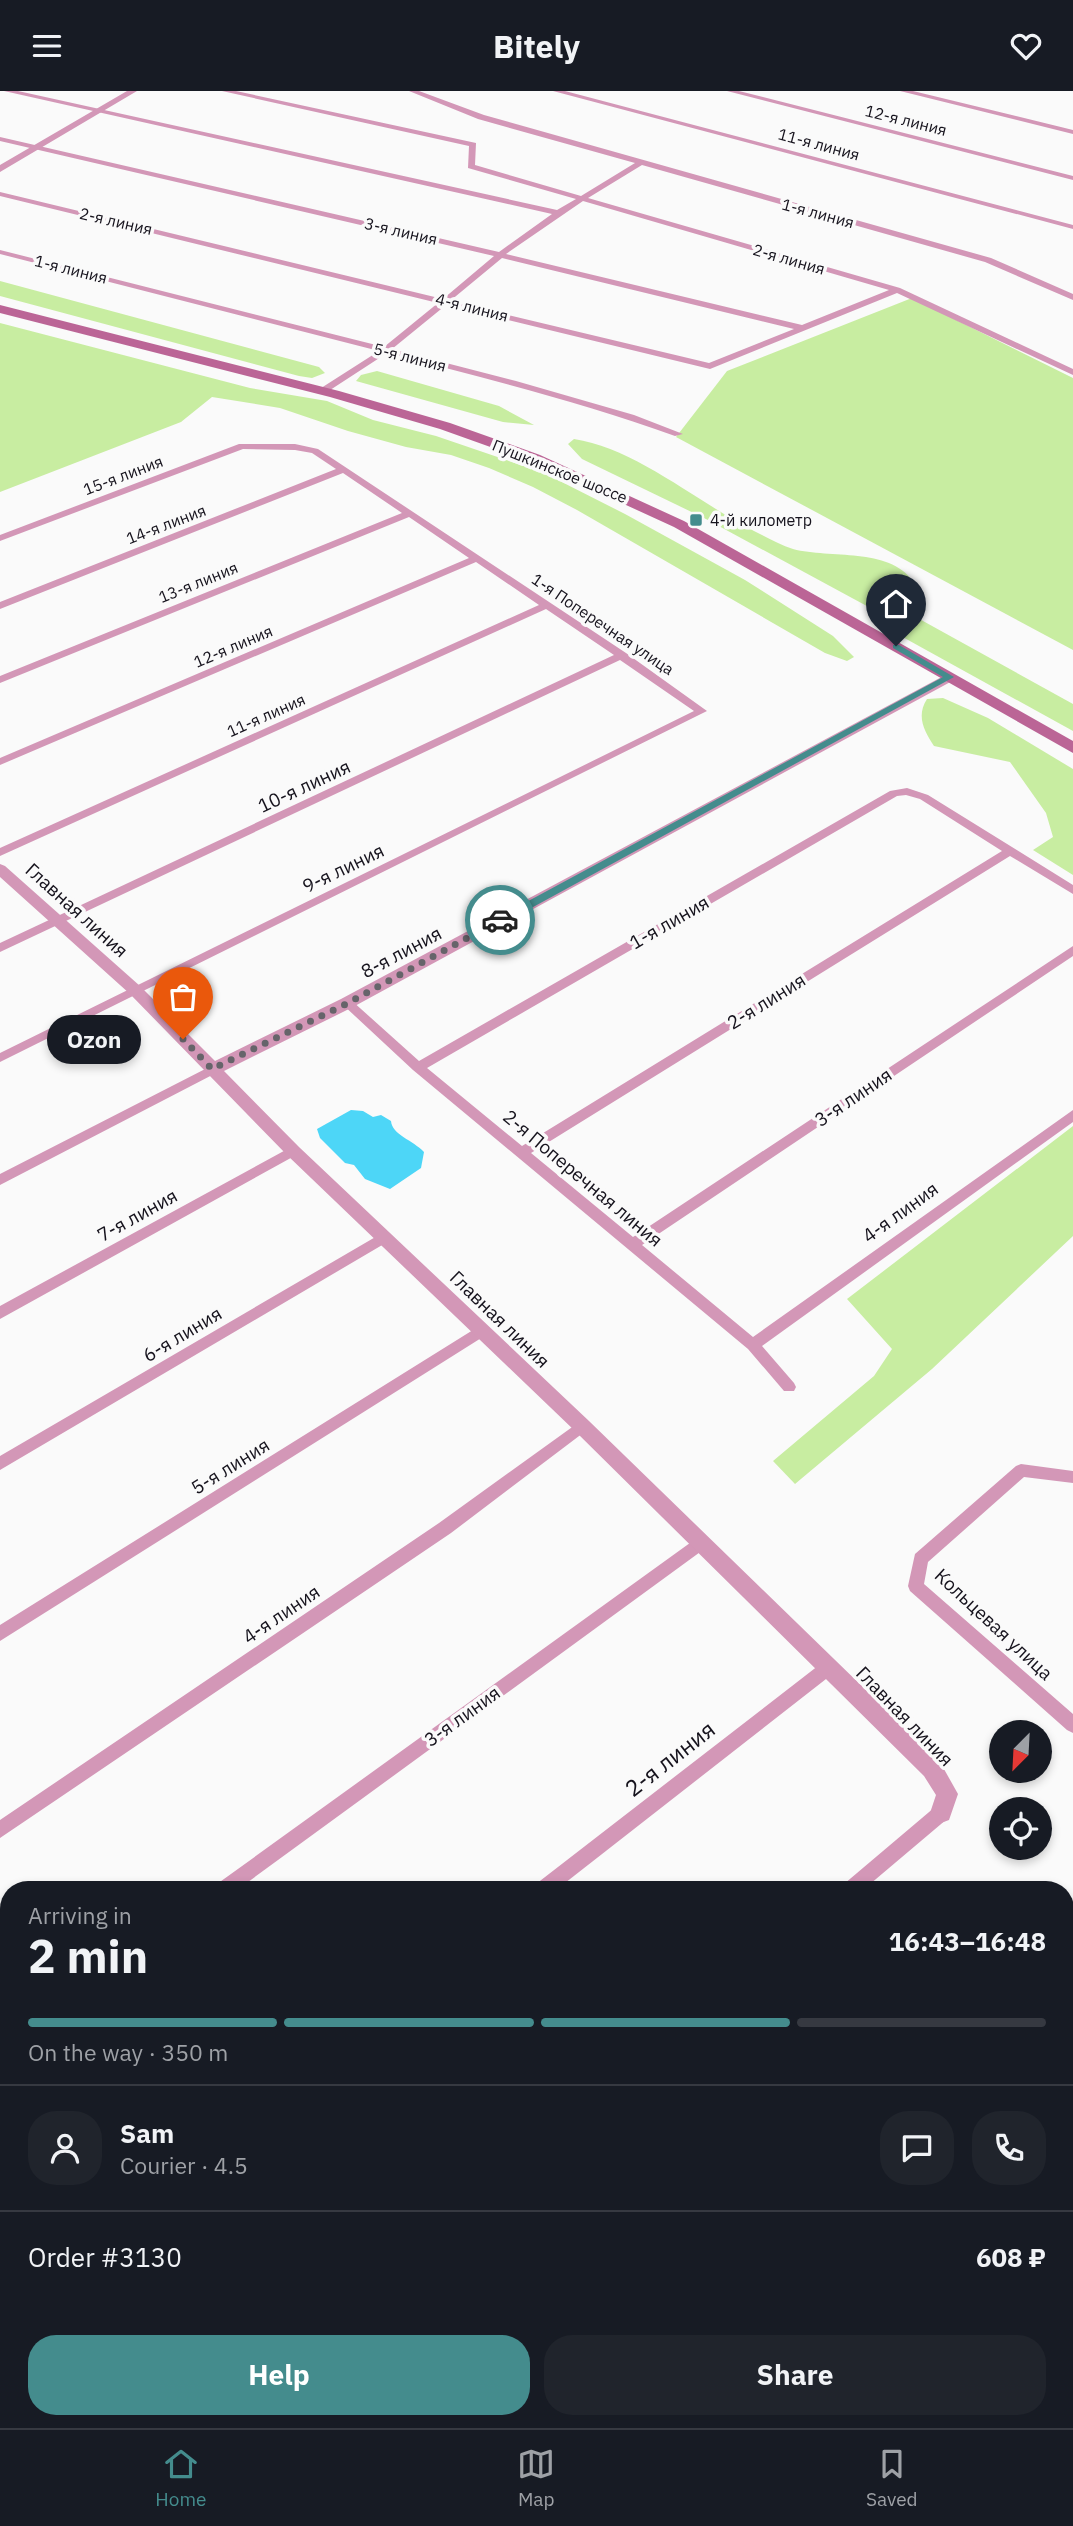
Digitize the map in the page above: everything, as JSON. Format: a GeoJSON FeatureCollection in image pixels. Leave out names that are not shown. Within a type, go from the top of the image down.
{"type":"FeatureCollection","features":[{"type":"Feature","properties":{"kind":"main road","name":"Пушкинское шоссе"},"geometry":{"type":"LineString","coordinates":[[0,309],[446,426],[531,457],[623,496],[737,556],[1073,748]]}},
{"type":"Feature","properties":{"kind":"street"},"geometry":{"type":"LineString","coordinates":[[8,91],[558,213]]}},
{"type":"Feature","properties":{"kind":"street"},"geometry":{"type":"LineString","coordinates":[[0,169],[133,91]]}},
{"type":"Feature","properties":{"kind":"street","name":"2-я линия"},"geometry":{"type":"LineString","coordinates":[[226,91],[473,145],[471,166],[897,290],[1073,372]]}},
{"type":"Feature","properties":{"kind":"street","name":"1-я линия"},"geometry":{"type":"LineString","coordinates":[[413,91],[481,117],[558,140],[988,260],[1073,297]]}},
{"type":"Feature","properties":{"kind":"street","name":"11-я линия"},"geometry":{"type":"LineString","coordinates":[[557,91],[1073,227]]}},
{"type":"Feature","properties":{"kind":"street","name":"12-я линия"},"geometry":{"type":"LineString","coordinates":[[731,91],[1073,179]]}},
{"type":"Feature","properties":{"kind":"street"},"geometry":{"type":"LineString","coordinates":[[904,91],[1073,132]]}},
{"type":"Feature","properties":{"kind":"street","name":"3-я линия"},"geometry":{"type":"LineString","coordinates":[[0,139],[802,328]]}},
{"type":"Feature","properties":{"kind":"street"},"geometry":{"type":"LineString","coordinates":[[321,392],[385,351],[500,255],[558,213],[640,163]]}},
{"type":"Feature","properties":{"kind":"street","name":"2-я линия"},"geometry":{"type":"LineString","coordinates":[[0,194],[233,249]]}},
{"type":"Feature","properties":{"kind":"street","name":"4-я линия"},"geometry":{"type":"LineString","coordinates":[[233,249],[710,366],[802,328]]}},
{"type":"Feature","properties":{"kind":"street","name":"1-я линия"},"geometry":{"type":"LineString","coordinates":[[0,252],[141,287]]}},
{"type":"Feature","properties":{"kind":"street","name":"5-я линия"},"geometry":{"type":"LineString","coordinates":[[141,287],[572,400],[678,434]]}},
{"type":"Feature","properties":{"kind":"street"},"geometry":{"type":"LineString","coordinates":[[802,328],[897,290]]}},
{"type":"Feature","properties":{"kind":"street","name":"15-я линия"},"geometry":{"type":"LineString","coordinates":[[0,538],[242,446],[295,447],[316,451],[343,470]]}},
{"type":"Feature","properties":{"kind":"street","name":"1-я Поперечная улица"},"geometry":{"type":"LineString","coordinates":[[343,470],[702,711]]}},
{"type":"Feature","properties":{"kind":"street","name":"14-я линия"},"geometry":{"type":"LineString","coordinates":[[0,606],[343,470]]}},
{"type":"Feature","properties":{"kind":"street","name":"13-я линия"},"geometry":{"type":"LineString","coordinates":[[0,680],[408,514]]}},
{"type":"Feature","properties":{"kind":"street","name":"12-я линия"},"geometry":{"type":"LineString","coordinates":[[0,762],[482,561]]}},
{"type":"Feature","properties":{"kind":"street","name":"11-я линия"},"geometry":{"type":"LineString","coordinates":[[0,852],[545,606]]}},
{"type":"Feature","properties":{"kind":"street","name":"10-я линия"},"geometry":{"type":"LineString","coordinates":[[0,949],[622,656]]}},
{"type":"Feature","properties":{"kind":"street","name":"8-я линия"},"geometry":{"type":"LineString","coordinates":[[0,1180],[212,1069],[348,1003],[949,677]]}},
{"type":"Feature","properties":{"kind":"street","name":"9-я линия"},"geometry":{"type":"LineString","coordinates":[[0,1058],[702,711]]}},
{"type":"Feature","properties":{"kind":"street","name":"1-я линия"},"geometry":{"type":"LineString","coordinates":[[418,1067],[894,793],[907,792],[924,797],[1010,851]]}},
{"type":"Feature","properties":{"kind":"street"},"geometry":{"type":"LineString","coordinates":[[1010,851],[1073,890]]}},
{"type":"Feature","properties":{"kind":"street","name":"2-я линия"},"geometry":{"type":"LineString","coordinates":[[523,1152],[1010,851]]}},
{"type":"Feature","properties":{"kind":"street","name":"Главная линия"},"geometry":{"type":"LineString","coordinates":[[0,869],[135,990],[293,1151],[582,1426],[932,1769],[947,1794],[941,1813]]}},
{"type":"Feature","properties":{"kind":"street","name":"3-я линия"},"geometry":{"type":"LineString","coordinates":[[632,1245],[1073,950]]}},
{"type":"Feature","properties":{"kind":"street","name":"2-я Поперечная линия"},"geometry":{"type":"LineString","coordinates":[[348,1003],[418,1067],[753,1345],[789,1387]]}},
{"type":"Feature","properties":{"kind":"street","name":"4-я линия"},"geometry":{"type":"LineString","coordinates":[[753,1345],[1073,1115]]}},
{"type":"Feature","properties":{"kind":"street","name":"7-я линия"},"geometry":{"type":"LineString","coordinates":[[0,1313],[293,1151]]}},
{"type":"Feature","properties":{"kind":"street","name":"6-я линия"},"geometry":{"type":"LineString","coordinates":[[0,1464],[384,1237]]}},
{"type":"Feature","properties":{"kind":"street","name":"5-я линия"},"geometry":{"type":"LineString","coordinates":[[0,1634],[481,1331]]}},
{"type":"Feature","properties":{"kind":"street","name":"4-я линия"},"geometry":{"type":"LineString","coordinates":[[0,1830],[445,1528],[582,1426]]}},
{"type":"Feature","properties":{"kind":"street","name":"Кольцевая улица"},"geometry":{"type":"LineString","coordinates":[[1073,1477],[1021,1470],[921,1559],[916,1586],[1073,1725]]}},
{"type":"Feature","properties":{"kind":"street","name":"3-я линия"},"geometry":{"type":"LineString","coordinates":[[235,1881],[701,1542]]}},
{"type":"Feature","properties":{"kind":"street","name":"2-я линия"},"geometry":{"type":"LineString","coordinates":[[554,1881],[829,1667]]}},
{"type":"Feature","properties":{"kind":"street"},"geometry":{"type":"LineString","coordinates":[[860,1881],[941,1813]]}},
{"type":"Feature","properties":{"kind":"green space"},"geometry":{"type":"Polygon","coordinates":[[[0,281],[319,367],[325,373],[312,378],[299,376],[0,296],[0,281]]]}},
{"type":"Feature","properties":{"kind":"green space"},"geometry":{"type":"Polygon","coordinates":[[[912,298],[1073,378],[1073,650],[676,437],[727,371],[912,298]]]}},
{"type":"Feature","properties":{"kind":"green space"},"geometry":{"type":"Polygon","coordinates":[[[0,323],[250,388],[327,401],[373,420],[436,436],[544,473],[745,580],[833,636],[854,657],[847,661],[825,653],[533,487],[451,455],[406,447],[280,408],[212,397],[181,422],[0,492],[0,323]]]}},
{"type":"Feature","properties":{"kind":"green space"},"geometry":{"type":"Polygon","coordinates":[[[377,371],[499,406],[534,425],[503,422],[356,381],[361,375],[377,371]]]}},
{"type":"Feature","properties":{"kind":"green space"},"geometry":{"type":"Polygon","coordinates":[[[574,439],[620,453],[783,545],[808,552],[858,556],[889,563],[902,570],[913,581],[890,609],[876,611],[704,518],[582,459],[568,444],[574,439]]]}},
{"type":"Feature","properties":{"kind":"green space"},"geometry":{"type":"Polygon","coordinates":[[[901,612],[914,616],[1073,704],[1073,731],[899,635],[887,625],[893,616],[901,612]]]}},
{"type":"Feature","properties":{"kind":"green space"},"geometry":{"type":"Polygon","coordinates":[[[943,698],[988,718],[1073,769],[1073,875],[1033,850],[1053,837],[1046,813],[1010,762],[934,746],[924,729],[922,711],[927,699],[943,698]]]}},
{"type":"Feature","properties":{"kind":"green space"},"geometry":{"type":"Polygon","coordinates":[[[1073,1126],[1073,1236],[932,1369],[795,1484],[773,1461],[874,1376],[892,1349],[847,1299],[1073,1126]]]}},
{"type":"Feature","properties":{"kind":"water"},"geometry":{"type":"Polygon","coordinates":[[[351,1110],[363,1111],[373,1117],[381,1115],[391,1121],[399,1134],[424,1152],[421,1168],[390,1189],[365,1179],[354,1165],[345,1163],[320,1138],[317,1129],[351,1110]]]}},
{"type":"Feature","properties":{"kind":"way so far"},"geometry":{"type":"LineString","coordinates":[[183,1039],[212,1069],[348,1003],[500,920]]}},
{"type":"Feature","properties":{"kind":"place","name":"4-й километр"},"geometry":{"type":"Point","coordinates":[696,520]}},
{"type":"Feature","properties":{"kind":"place","name":"Ozon"},"geometry":{"type":"Point","coordinates":[183,1039]}},
{"type":"Feature","properties":{"kind":"route"},"geometry":{"type":"LineString","coordinates":[[500,920],[949,677],[896,646]]}}]}
